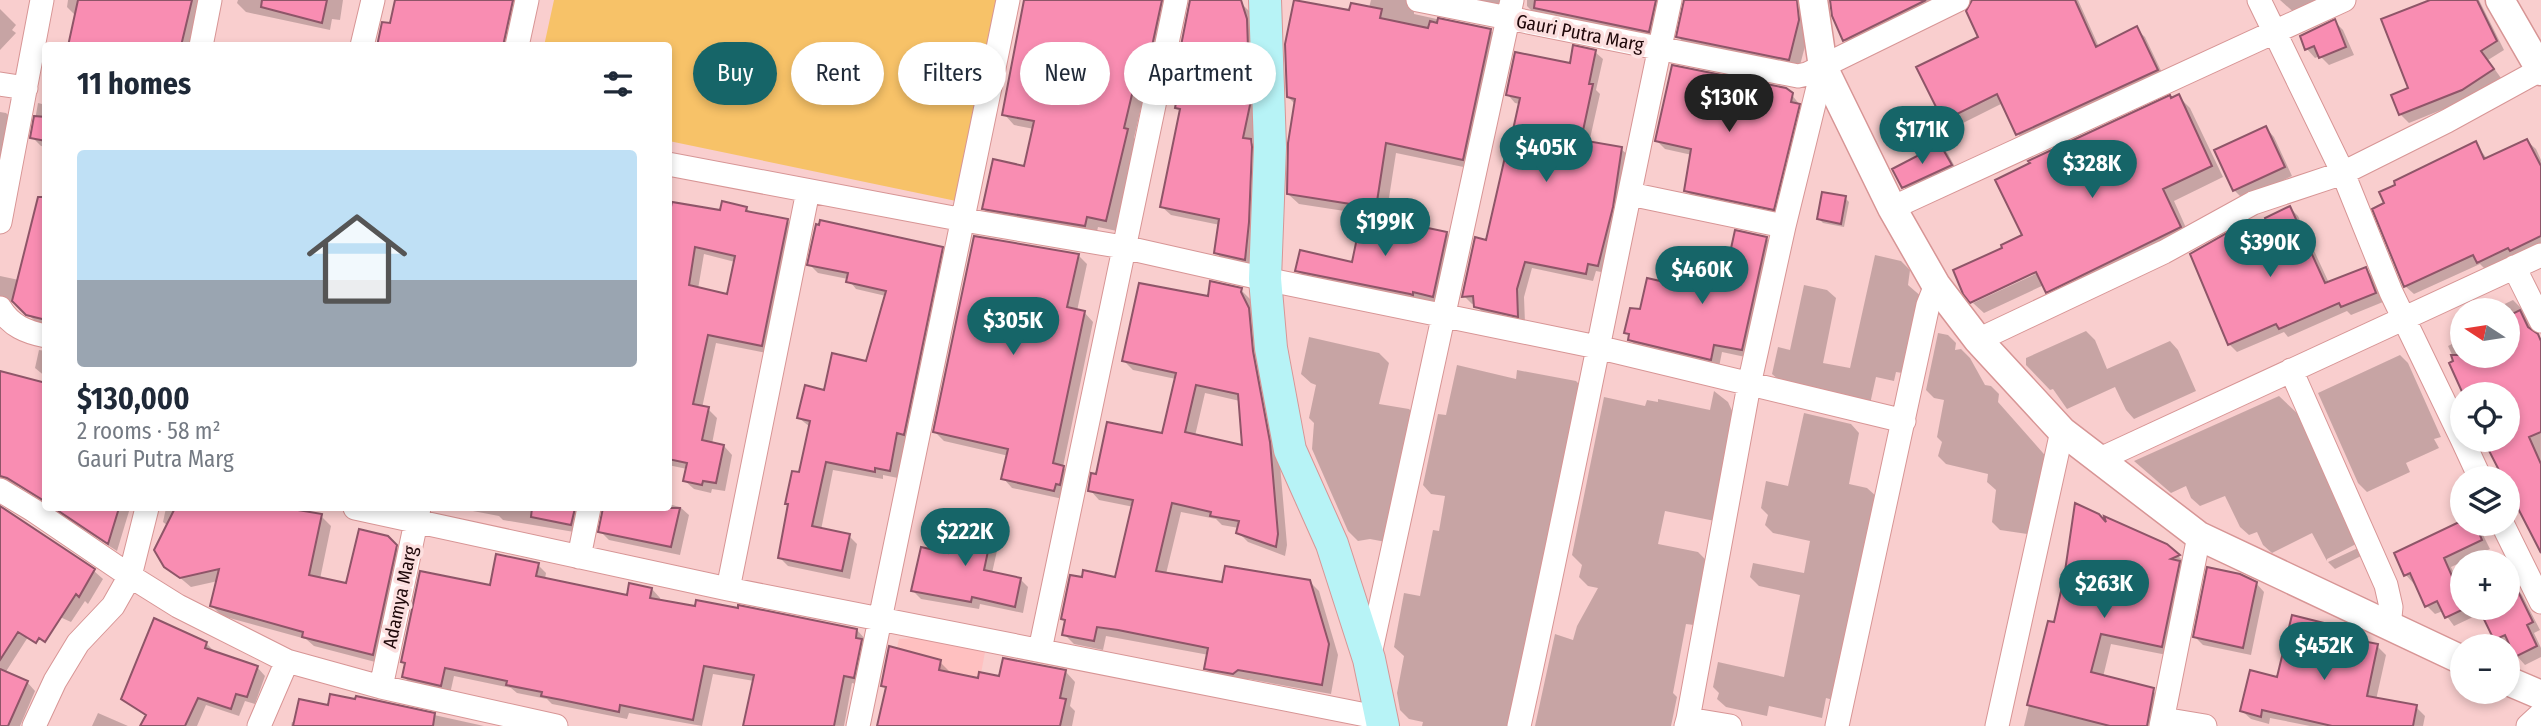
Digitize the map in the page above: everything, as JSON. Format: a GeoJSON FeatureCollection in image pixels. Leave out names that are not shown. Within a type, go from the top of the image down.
{"type":"FeatureCollection","features":[{"type":"Feature","properties":{"kind":"main road"},"geometry":{"type":"LineString","coordinates":[[1265,0],[1270,147],[1265,279],[1271,348],[1290,450],[1332,544],[1369,659],[1382,722]]}},
{"type":"Feature","properties":{"kind":"street"},"geometry":{"type":"LineString","coordinates":[[202,42],[211,0]]}},
{"type":"Feature","properties":{"kind":"street"},"geometry":{"type":"LineString","coordinates":[[363,42],[373,0]]}},
{"type":"Feature","properties":{"kind":"street"},"geometry":{"type":"LineString","coordinates":[[518,42],[527,0]]}},
{"type":"Feature","properties":{"kind":"street"},"geometry":{"type":"LineString","coordinates":[[858,726],[1008,0]]}},
{"type":"Feature","properties":{"kind":"street"},"geometry":{"type":"LineString","coordinates":[[1040,650],[1176,0]]}},
{"type":"Feature","properties":{"kind":"street","name":"Gauri Putra Marg"},"geometry":{"type":"LineString","coordinates":[[1418,0],[1510,9],[1660,49],[1791,76],[1807,74],[1958,0]]}},
{"type":"Feature","properties":{"kind":"street"},"geometry":{"type":"LineString","coordinates":[[1519,726],[1558,550],[1597,347],[1670,0]]}},
{"type":"Feature","properties":{"kind":"street"},"geometry":{"type":"LineString","coordinates":[[1813,0],[1823,66],[1892,208],[1936,285],[1979,340],[2062,431],[2199,536],[2450,655]]}},
{"type":"Feature","properties":{"kind":"street"},"geometry":{"type":"LineString","coordinates":[[2259,0],[2343,173],[2391,292],[2450,413]]}},
{"type":"Feature","properties":{"kind":"street"},"geometry":{"type":"LineString","coordinates":[[1892,208],[2344,0]]}},
{"type":"Feature","properties":{"kind":"street"},"geometry":{"type":"LineString","coordinates":[[1979,340],[2164,252],[2253,204],[2343,173],[2541,71],[2500,0]]}},
{"type":"Feature","properties":{"kind":"street"},"geometry":{"type":"LineString","coordinates":[[0,222],[3,192],[26,88],[38,3]]}},
{"type":"Feature","properties":{"kind":"street"},"geometry":{"type":"LineString","coordinates":[[1369,659],[1510,9]]}},
{"type":"Feature","properties":{"kind":"street"},"geometry":{"type":"LineString","coordinates":[[1730,726],[1687,722],[1749,385],[1823,66]]}},
{"type":"Feature","properties":{"kind":"street"},"geometry":{"type":"LineString","coordinates":[[0,84],[26,88]]}},
{"type":"Feature","properties":{"kind":"street"},"geometry":{"type":"LineString","coordinates":[[672,165],[1124,247],[1265,279],[1597,347],[1904,421]]}},
{"type":"Feature","properties":{"kind":"street"},"geometry":{"type":"LineString","coordinates":[[728,589],[808,191]]}},
{"type":"Feature","properties":{"kind":"street"},"geometry":{"type":"LineString","coordinates":[[1630,194],[1784,226]]}},
{"type":"Feature","properties":{"kind":"street"},"geometry":{"type":"LineString","coordinates":[[2098,460],[2541,255]]}},
{"type":"Feature","properties":{"kind":"street"},"geometry":{"type":"LineString","coordinates":[[2514,267],[2541,321]]}},
{"type":"Feature","properties":{"kind":"street"},"geometry":{"type":"LineString","coordinates":[[1837,726],[1928,305],[1936,285]]}},
{"type":"Feature","properties":{"kind":"street"},"geometry":{"type":"LineString","coordinates":[[0,308],[6,319],[26,332],[42,335]]}},
{"type":"Feature","properties":{"kind":"street"},"geometry":{"type":"LineString","coordinates":[[2291,370],[2386,585],[2391,607],[2389,627]]}},
{"type":"Feature","properties":{"kind":"street"},"geometry":{"type":"LineString","coordinates":[[1997,726],[2062,431]]}},
{"type":"Feature","properties":{"kind":"street"},"geometry":{"type":"LineString","coordinates":[[0,490],[130,576],[225,631],[287,662],[381,687],[556,726]]}},
{"type":"Feature","properties":{"kind":"street"},"geometry":{"type":"LineString","coordinates":[[34,726],[55,681],[78,643],[113,606],[130,576],[146,511]]}},
{"type":"Feature","properties":{"kind":"street"},"geometry":{"type":"LineString","coordinates":[[386,511],[418,514],[579,557],[728,589],[1040,650],[1382,722]]}},
{"type":"Feature","properties":{"kind":"street"},"geometry":{"type":"LineString","coordinates":[[579,557],[588,511]]}},
{"type":"Feature","properties":{"kind":"street","name":"Adamya Marg"},"geometry":{"type":"LineString","coordinates":[[381,687],[418,514]]}},
{"type":"Feature","properties":{"kind":"street"},"geometry":{"type":"LineString","coordinates":[[2199,536],[2162,722],[2204,726]]}},
{"type":"Feature","properties":{"kind":"street"},"geometry":{"type":"LineString","coordinates":[[2508,536],[2541,602]]}},
{"type":"Feature","properties":{"kind":"street"},"geometry":{"type":"LineString","coordinates":[[259,726],[287,662]]}},
{"type":"Feature","properties":{"kind":"street"},"geometry":{"type":"LineString","coordinates":[[2520,686],[2541,695]]}},
{"type":"Feature","properties":{"kind":"street"},"geometry":{"type":"LineString","coordinates":[[2528,726],[2541,714]]}},
{"type":"Feature","properties":{"kind":"shaded area"},"geometry":{"type":"Polygon","coordinates":[[[554,0],[1003,0],[994,42],[898,42],[898,105],[981,105],[961,202],[672,142],[672,42],[545,42],[554,0]]]}},
{"type":"Feature","properties":{"kind":"shaded area"},"geometry":{"type":"Polygon","coordinates":[[[915,638],[985,652],[971,726],[879,726],[899,639],[915,638]]]}},
{"type":"Feature","properties":{"kind":"building"},"geometry":{"type":"Polygon","coordinates":[[[78,0],[192,0],[182,42],[69,42],[78,0]]]}},
{"type":"Feature","properties":{"kind":"building"},"geometry":{"type":"Polygon","coordinates":[[[262,0],[327,0],[322,23],[261,7],[262,0]]]}},
{"type":"Feature","properties":{"kind":"building"},"geometry":{"type":"Polygon","coordinates":[[[395,0],[513,0],[504,42],[378,42],[382,22],[390,23],[395,0]]]}},
{"type":"Feature","properties":{"kind":"building"},"geometry":{"type":"Polygon","coordinates":[[[1024,0],[1162,0],[1153,42],[1124,42],[1124,105],[1129,105],[1124,128],[1128,129],[1106,221],[1087,217],[1085,226],[982,209],[993,159],[1024,166],[1034,121],[1002,115],[1024,0]]]}},
{"type":"Feature","properties":{"kind":"building"},"geometry":{"type":"Polygon","coordinates":[[[1190,0],[1241,0],[1247,19],[1248,42],[1182,42],[1190,0]]]}},
{"type":"Feature","properties":{"kind":"building"},"geometry":{"type":"Polygon","coordinates":[[[1294,0],[1349,10],[1351,3],[1382,9],[1380,18],[1428,28],[1430,21],[1437,23],[1438,18],[1491,29],[1463,160],[1386,143],[1376,208],[1287,194],[1288,143],[1295,99],[1287,97],[1285,44],[1294,0]]]}},
{"type":"Feature","properties":{"kind":"building"},"geometry":{"type":"Polygon","coordinates":[[[1535,0],[1656,0],[1649,32],[1534,8],[1535,0]]]}},
{"type":"Feature","properties":{"kind":"building"},"geometry":{"type":"Polygon","coordinates":[[[1684,0],[1797,0],[1799,20],[1789,60],[1676,37],[1684,0]]]}},
{"type":"Feature","properties":{"kind":"building"},"geometry":{"type":"Polygon","coordinates":[[[1830,0],[1926,0],[1843,41],[1832,16],[1830,0]]]}},
{"type":"Feature","properties":{"kind":"building"},"geometry":{"type":"Polygon","coordinates":[[[1972,0],[2075,0],[2096,47],[2137,26],[2158,70],[2016,135],[1997,94],[1943,121],[1916,67],[1978,37],[1966,11],[1972,0]]]}},
{"type":"Feature","properties":{"kind":"building"},"geometry":{"type":"Polygon","coordinates":[[[2430,0],[2477,0],[2497,41],[2481,51],[2494,69],[2462,90],[2399,115],[2391,95],[2408,88],[2381,19],[2430,0]]]}},
{"type":"Feature","properties":{"kind":"building"},"geometry":{"type":"Polygon","coordinates":[[[2335,19],[2346,47],[2319,58],[2314,46],[2305,50],[2300,36],[2335,19]]]}},
{"type":"Feature","properties":{"kind":"building"},"geometry":{"type":"Polygon","coordinates":[[[1573,45],[1596,50],[1589,84],[1593,84],[1581,140],[1622,147],[1613,207],[1598,266],[1588,264],[1586,274],[1525,262],[1517,289],[1518,317],[1474,307],[1473,296],[1462,297],[1475,237],[1486,240],[1520,98],[1506,95],[1515,52],[1570,63],[1573,45]]]}},
{"type":"Feature","properties":{"kind":"building"},"geometry":{"type":"Polygon","coordinates":[[[1672,65],[1786,88],[1793,93],[1791,102],[1800,104],[1774,210],[1684,191],[1691,149],[1655,141],[1672,65]]]}},
{"type":"Feature","properties":{"kind":"building"},"geometry":{"type":"Polygon","coordinates":[[[2179,94],[2212,166],[2163,189],[2181,227],[2046,293],[2036,272],[1970,303],[1963,294],[1953,270],[2002,248],[2001,245],[2022,235],[1995,180],[2030,163],[2028,161],[2170,95],[2171,98],[2179,94]]]}},
{"type":"Feature","properties":{"kind":"building"},"geometry":{"type":"Polygon","coordinates":[[[1176,105],[1250,105],[1243,138],[1251,139],[1252,147],[1245,260],[1214,253],[1219,219],[1160,207],[1180,109],[1175,108],[1176,105]]]}},
{"type":"Feature","properties":{"kind":"building"},"geometry":{"type":"Polygon","coordinates":[[[34,116],[42,117],[42,140],[30,138],[34,116]]]}},
{"type":"Feature","properties":{"kind":"building"},"geometry":{"type":"Polygon","coordinates":[[[2266,126],[2285,167],[2233,191],[2214,150],[2266,126]]]}},
{"type":"Feature","properties":{"kind":"building"},"geometry":{"type":"Polygon","coordinates":[[[2527,139],[2541,166],[2541,236],[2477,263],[2473,255],[2404,287],[2372,209],[2384,203],[2379,192],[2395,185],[2394,181],[2476,141],[2484,159],[2527,139]]]}},
{"type":"Feature","properties":{"kind":"building"},"geometry":{"type":"Polygon","coordinates":[[[1940,144],[1952,165],[1902,188],[1892,169],[1940,144]]]}},
{"type":"Feature","properties":{"kind":"building"},"geometry":{"type":"Polygon","coordinates":[[[1822,192],[1846,196],[1841,224],[1817,219],[1822,192]]]}},
{"type":"Feature","properties":{"kind":"building"},"geometry":{"type":"Polygon","coordinates":[[[38,197],[42,197],[42,319],[26,315],[12,301],[38,197]]]}},
{"type":"Feature","properties":{"kind":"building"},"geometry":{"type":"Polygon","coordinates":[[[722,201],[747,207],[746,211],[788,219],[762,346],[708,335],[693,404],[709,407],[702,440],[724,445],[716,483],[703,481],[702,485],[683,481],[687,463],[672,460],[672,202],[720,210],[722,201]],[[695,247],[689,285],[727,294],[735,256],[695,247]]]}},
{"type":"Feature","properties":{"kind":"building"},"geometry":{"type":"Polygon","coordinates":[[[2290,206],[2325,283],[2366,267],[2376,293],[2341,307],[2339,303],[2279,329],[2276,324],[2228,345],[2190,254],[2227,233],[2230,241],[2267,224],[2265,218],[2290,206]]]}},
{"type":"Feature","properties":{"kind":"building"},"geometry":{"type":"Polygon","coordinates":[[[1362,214],[1447,232],[1433,297],[1295,271],[1300,250],[1352,262],[1362,214]]]}},
{"type":"Feature","properties":{"kind":"building"},"geometry":{"type":"Polygon","coordinates":[[[820,220],[943,247],[904,435],[897,433],[890,471],[875,468],[875,472],[826,462],[812,526],[850,534],[842,571],[778,558],[792,471],[799,472],[810,421],[797,418],[805,385],[824,390],[832,353],[866,361],[886,291],[846,282],[848,273],[807,265],[816,224],[819,225],[820,220]]]}},
{"type":"Feature","properties":{"kind":"building"},"geometry":{"type":"Polygon","coordinates":[[[1735,230],[1767,237],[1742,350],[1714,345],[1711,360],[1628,340],[1629,334],[1624,333],[1630,308],[1640,309],[1647,278],[1695,289],[1699,272],[1725,276],[1735,230]]]}},
{"type":"Feature","properties":{"kind":"building"},"geometry":{"type":"Polygon","coordinates":[[[974,236],[1079,254],[1067,307],[1085,311],[1053,463],[1064,466],[1060,485],[1056,484],[1054,491],[1001,479],[1008,449],[933,432],[974,236]]]}},
{"type":"Feature","properties":{"kind":"building"},"geometry":{"type":"Polygon","coordinates":[[[1210,281],[1242,288],[1241,292],[1249,308],[1253,351],[1270,442],[1278,534],[1276,547],[1236,533],[1239,521],[1210,516],[1211,512],[1172,503],[1156,571],[1222,582],[1225,566],[1310,580],[1329,644],[1322,685],[1238,670],[1233,674],[1204,669],[1208,648],[1118,630],[1097,627],[1094,641],[1062,635],[1065,620],[1061,619],[1070,575],[1082,577],[1083,570],[1115,577],[1133,500],[1088,491],[1091,473],[1096,474],[1107,422],[1162,433],[1176,373],[1122,361],[1139,283],[1208,296],[1210,281]],[[1196,385],[1185,432],[1242,445],[1238,394],[1196,385]]]}},
{"type":"Feature","properties":{"kind":"building"},"geometry":{"type":"Polygon","coordinates":[[[2520,310],[2528,327],[2538,334],[2541,341],[2541,432],[2529,437],[2541,464],[2541,553],[2520,512],[2520,466],[2497,466],[2490,452],[2520,452],[2520,382],[2458,382],[2451,368],[2520,368],[2520,310]]]}},
{"type":"Feature","properties":{"kind":"building"},"geometry":{"type":"Polygon","coordinates":[[[0,371],[42,382],[42,500],[0,476],[0,371]]]}},
{"type":"Feature","properties":{"kind":"building"},"geometry":{"type":"Polygon","coordinates":[[[2075,503],[2099,514],[2106,522],[2104,516],[2167,544],[2180,555],[2171,559],[2180,561],[2162,647],[2101,634],[2091,672],[2154,688],[2147,726],[2110,726],[2027,705],[2048,621],[2054,622],[2064,578],[2075,503]]]}},
{"type":"Feature","properties":{"kind":"building"},"geometry":{"type":"Polygon","coordinates":[[[0,506],[95,569],[79,597],[76,594],[45,642],[39,638],[36,643],[18,632],[0,660],[0,506]]]}},
{"type":"Feature","properties":{"kind":"building"},"geometry":{"type":"Polygon","coordinates":[[[672,508],[680,508],[671,547],[598,532],[602,511],[672,511],[672,508]]]}},
{"type":"Feature","properties":{"kind":"building"},"geometry":{"type":"Polygon","coordinates":[[[58,511],[118,511],[108,544],[58,511]]]}},
{"type":"Feature","properties":{"kind":"building"},"geometry":{"type":"Polygon","coordinates":[[[174,511],[304,511],[322,514],[309,575],[346,583],[359,529],[388,536],[397,545],[373,655],[302,637],[303,632],[210,606],[219,569],[180,578],[164,567],[154,550],[174,511]]]}},
{"type":"Feature","properties":{"kind":"building"},"geometry":{"type":"Polygon","coordinates":[[[532,511],[574,511],[571,525],[531,517],[532,511]]]}},
{"type":"Feature","properties":{"kind":"building"},"geometry":{"type":"Polygon","coordinates":[[[956,515],[994,523],[984,570],[1021,578],[1015,607],[972,597],[971,602],[911,591],[921,547],[948,553],[956,515]]]}},
{"type":"Feature","properties":{"kind":"building"},"geometry":{"type":"Polygon","coordinates":[[[2450,526],[2450,536],[2480,536],[2482,540],[2461,550],[2450,550],[2450,555],[2444,558],[2450,572],[2450,616],[2445,618],[2437,601],[2425,607],[2410,573],[2404,576],[2394,553],[2450,526]]]}},
{"type":"Feature","properties":{"kind":"building"},"geometry":{"type":"Polygon","coordinates":[[[496,554],[539,563],[536,576],[627,595],[629,583],[652,588],[650,598],[695,606],[696,600],[738,608],[738,605],[857,629],[856,638],[862,639],[854,678],[844,676],[834,726],[743,726],[754,675],[704,666],[693,720],[620,705],[619,712],[541,696],[542,692],[506,685],[507,681],[445,668],[441,686],[402,677],[405,663],[401,662],[420,571],[490,585],[496,554]]]}},
{"type":"Feature","properties":{"kind":"building"},"geometry":{"type":"Polygon","coordinates":[[[2207,567],[2240,574],[2257,582],[2243,648],[2193,637],[2207,567]]]}},
{"type":"Feature","properties":{"kind":"building"},"geometry":{"type":"Polygon","coordinates":[[[2520,595],[2533,622],[2527,625],[2537,646],[2520,654],[2520,634],[2491,634],[2484,620],[2520,620],[2520,595]]]}},
{"type":"Feature","properties":{"kind":"building"},"geometry":{"type":"Polygon","coordinates":[[[2292,615],[2340,627],[2337,636],[2378,644],[2367,696],[2417,705],[2413,726],[2332,726],[2262,710],[2261,717],[2240,711],[2250,670],[2277,677],[2292,615]]]}},
{"type":"Feature","properties":{"kind":"building"},"geometry":{"type":"Polygon","coordinates":[[[154,618],[207,642],[205,648],[258,666],[247,697],[236,694],[231,709],[198,698],[185,726],[140,726],[146,715],[121,699],[154,618]]]}},
{"type":"Feature","properties":{"kind":"building"},"geometry":{"type":"Polygon","coordinates":[[[889,646],[941,660],[939,670],[978,678],[979,672],[999,676],[1003,658],[1066,670],[1060,698],[1066,699],[1060,726],[877,726],[886,687],[881,686],[889,646]]]}},
{"type":"Feature","properties":{"kind":"building"},"geometry":{"type":"Polygon","coordinates":[[[0,669],[28,681],[8,726],[0,726],[0,669]]]}},
{"type":"Feature","properties":{"kind":"building"},"geometry":{"type":"Polygon","coordinates":[[[330,694],[355,699],[356,696],[435,713],[433,726],[293,726],[299,699],[328,705],[330,694]]]}}]}
